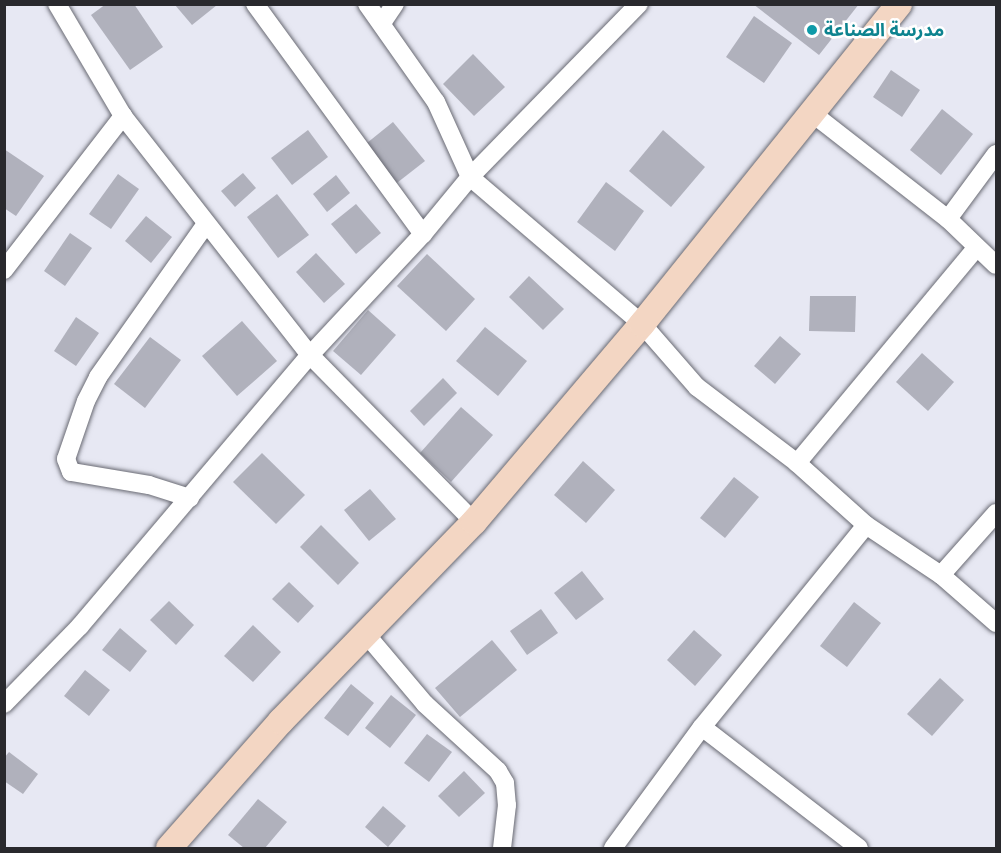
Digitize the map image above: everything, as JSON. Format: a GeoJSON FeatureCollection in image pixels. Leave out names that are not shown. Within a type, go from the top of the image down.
{"type":"FeatureCollection","features":[{"type":"Feature","properties":{"kind":"main road"},"geometry":{"type":"LineString","coordinates":[[169,849],[365,633],[474,522],[642,324],[813,114],[899,4]]}},
{"type":"Feature","properties":{"kind":"street"},"geometry":{"type":"LineString","coordinates":[[57,4],[123,116],[310,355],[474,522]]}},
{"type":"Feature","properties":{"kind":"street"},"geometry":{"type":"LineString","coordinates":[[255,4],[423,234]]}},
{"type":"Feature","properties":{"kind":"street"},"geometry":{"type":"LineString","coordinates":[[367,4],[382,22],[436,102],[470,177],[642,324],[697,387],[797,463],[866,525],[941,575],[996,623]]}},
{"type":"Feature","properties":{"kind":"street"},"geometry":{"type":"LineString","coordinates":[[382,22],[395,4]]}},
{"type":"Feature","properties":{"kind":"street"},"geometry":{"type":"LineString","coordinates":[[4,704],[80,626],[310,355],[423,234],[470,177],[639,4]]}},
{"type":"Feature","properties":{"kind":"street"},"geometry":{"type":"LineString","coordinates":[[813,114],[948,219],[975,249],[996,265]]}},
{"type":"Feature","properties":{"kind":"street"},"geometry":{"type":"LineString","coordinates":[[4,270],[123,116]]}},
{"type":"Feature","properties":{"kind":"street"},"geometry":{"type":"LineString","coordinates":[[948,219],[996,154]]}},
{"type":"Feature","properties":{"kind":"street"},"geometry":{"type":"LineString","coordinates":[[190,498],[149,485],[71,472],[66,459],[82,411],[98,377],[206,224]]}},
{"type":"Feature","properties":{"kind":"street"},"geometry":{"type":"LineString","coordinates":[[797,463],[975,249]]}},
{"type":"Feature","properties":{"kind":"street"},"geometry":{"type":"LineString","coordinates":[[941,575],[996,513]]}},
{"type":"Feature","properties":{"kind":"street"},"geometry":{"type":"LineString","coordinates":[[613,849],[702,727],[866,525]]}},
{"type":"Feature","properties":{"kind":"street"},"geometry":{"type":"LineString","coordinates":[[365,633],[425,704],[498,771],[505,783],[507,805],[502,849]]}},
{"type":"Feature","properties":{"kind":"street"},"geometry":{"type":"LineString","coordinates":[[702,727],[859,849]]}},
{"type":"Feature","properties":{"kind":"building"},"geometry":{"type":"Polygon","coordinates":[[[106,4],[134,4],[163,47],[130,70],[91,15],[106,4]]]}},
{"type":"Feature","properties":{"kind":"building","name":"مدرسة الصناعة"},"geometry":{"type":"Polygon","coordinates":[[[753,4],[859,4],[819,55],[753,4]]]}},
{"type":"Feature","properties":{"kind":"building"},"geometry":{"type":"Polygon","coordinates":[[[175,5],[217,5],[192,25],[175,5]]]}},
{"type":"Feature","properties":{"kind":"building"},"geometry":{"type":"Polygon","coordinates":[[[754,16],[792,43],[764,83],[726,57],[754,16]]]}},
{"type":"Feature","properties":{"kind":"building"},"geometry":{"type":"Polygon","coordinates":[[[473,54],[505,87],[474,116],[443,84],[473,54]]]}},
{"type":"Feature","properties":{"kind":"building"},"geometry":{"type":"Polygon","coordinates":[[[891,70],[920,90],[902,117],[873,97],[891,70]]]}},
{"type":"Feature","properties":{"kind":"building"},"geometry":{"type":"Polygon","coordinates":[[[942,109],[973,134],[941,175],[910,150],[942,109]]]}},
{"type":"Feature","properties":{"kind":"building"},"geometry":{"type":"Polygon","coordinates":[[[393,122],[425,161],[393,186],[362,147],[393,122]]]}},
{"type":"Feature","properties":{"kind":"building"},"geometry":{"type":"Polygon","coordinates":[[[308,130],[328,157],[292,185],[271,158],[308,130]]]}},
{"type":"Feature","properties":{"kind":"building"},"geometry":{"type":"Polygon","coordinates":[[[663,130],[705,167],[671,207],[629,171],[663,130]]]}},
{"type":"Feature","properties":{"kind":"building"},"geometry":{"type":"Polygon","coordinates":[[[4,149],[44,176],[16,216],[4,208],[4,149]]]}},
{"type":"Feature","properties":{"kind":"building"},"geometry":{"type":"Polygon","coordinates":[[[243,173],[256,188],[235,207],[221,191],[243,173]]]}},
{"type":"Feature","properties":{"kind":"building"},"geometry":{"type":"Polygon","coordinates":[[[118,174],[139,189],[111,229],[89,214],[118,174]]]}},
{"type":"Feature","properties":{"kind":"building"},"geometry":{"type":"Polygon","coordinates":[[[336,175],[350,193],[327,212],[313,194],[336,175]]]}},
{"type":"Feature","properties":{"kind":"building"},"geometry":{"type":"Polygon","coordinates":[[[606,182],[644,211],[615,251],[577,222],[606,182]]]}},
{"type":"Feature","properties":{"kind":"building"},"geometry":{"type":"Polygon","coordinates":[[[277,194],[309,235],[278,258],[247,217],[277,194]]]}},
{"type":"Feature","properties":{"kind":"building"},"geometry":{"type":"Polygon","coordinates":[[[356,204],[381,233],[356,254],[331,224],[356,204]]]}},
{"type":"Feature","properties":{"kind":"building"},"geometry":{"type":"Polygon","coordinates":[[[146,216],[172,237],[151,263],[125,241],[146,216]]]}},
{"type":"Feature","properties":{"kind":"building"},"geometry":{"type":"Polygon","coordinates":[[[70,233],[92,248],[65,286],[44,271],[70,233]]]}},
{"type":"Feature","properties":{"kind":"building"},"geometry":{"type":"Polygon","coordinates":[[[316,253],[345,284],[324,303],[296,272],[316,253]]]}},
{"type":"Feature","properties":{"kind":"building"},"geometry":{"type":"Polygon","coordinates":[[[427,254],[475,299],[446,331],[397,286],[427,254]]]}},
{"type":"Feature","properties":{"kind":"building"},"geometry":{"type":"Polygon","coordinates":[[[529,276],[564,309],[543,330],[509,297],[529,276]]]}},
{"type":"Feature","properties":{"kind":"building"},"geometry":{"type":"Polygon","coordinates":[[[810,296],[856,296],[855,332],[809,331],[810,296]]]}},
{"type":"Feature","properties":{"kind":"building"},"geometry":{"type":"Polygon","coordinates":[[[368,310],[396,335],[361,375],[333,351],[368,310]]]}},
{"type":"Feature","properties":{"kind":"building"},"geometry":{"type":"Polygon","coordinates":[[[76,317],[99,333],[76,366],[54,351],[76,317]]]}},
{"type":"Feature","properties":{"kind":"building"},"geometry":{"type":"Polygon","coordinates":[[[242,321],[277,361],[237,396],[202,356],[242,321]]]}},
{"type":"Feature","properties":{"kind":"building"},"geometry":{"type":"Polygon","coordinates":[[[485,327],[527,361],[498,396],[456,361],[485,327]]]}},
{"type":"Feature","properties":{"kind":"building"},"geometry":{"type":"Polygon","coordinates":[[[780,336],[801,354],[775,384],[754,366],[780,336]]]}},
{"type":"Feature","properties":{"kind":"building"},"geometry":{"type":"Polygon","coordinates":[[[150,337],[181,360],[145,408],[114,384],[150,337]]]}},
{"type":"Feature","properties":{"kind":"building"},"geometry":{"type":"Polygon","coordinates":[[[922,353],[954,382],[928,411],[896,382],[922,353]]]}},
{"type":"Feature","properties":{"kind":"building"},"geometry":{"type":"Polygon","coordinates":[[[443,378],[457,393],[424,426],[410,411],[443,378]]]}},
{"type":"Feature","properties":{"kind":"building"},"geometry":{"type":"Polygon","coordinates":[[[461,407],[493,435],[451,482],[420,453],[461,407]]]}},
{"type":"Feature","properties":{"kind":"building"},"geometry":{"type":"Polygon","coordinates":[[[262,453],[305,495],[276,524],[233,482],[262,453]]]}},
{"type":"Feature","properties":{"kind":"building"},"geometry":{"type":"Polygon","coordinates":[[[583,461],[615,490],[586,523],[554,495],[583,461]]]}},
{"type":"Feature","properties":{"kind":"building"},"geometry":{"type":"Polygon","coordinates":[[[734,477],[759,497],[725,538],[700,518],[734,477]]]}},
{"type":"Feature","properties":{"kind":"building"},"geometry":{"type":"Polygon","coordinates":[[[370,489],[396,519],[369,541],[344,510],[370,489]]]}},
{"type":"Feature","properties":{"kind":"building"},"geometry":{"type":"Polygon","coordinates":[[[321,525],[359,563],[338,585],[300,547],[321,525]]]}},
{"type":"Feature","properties":{"kind":"building"},"geometry":{"type":"Polygon","coordinates":[[[582,571],[604,599],[576,620],[554,593],[582,571]]]}},
{"type":"Feature","properties":{"kind":"building"},"geometry":{"type":"Polygon","coordinates":[[[289,582],[314,606],[298,623],[272,599],[289,582]]]}},
{"type":"Feature","properties":{"kind":"building"},"geometry":{"type":"Polygon","coordinates":[[[169,601],[194,625],[176,645],[150,620],[169,601]]]}},
{"type":"Feature","properties":{"kind":"building"},"geometry":{"type":"Polygon","coordinates":[[[854,602],[881,623],[847,667],[820,646],[854,602]]]}},
{"type":"Feature","properties":{"kind":"building"},"geometry":{"type":"Polygon","coordinates":[[[541,609],[558,633],[527,655],[510,631],[541,609]]]}},
{"type":"Feature","properties":{"kind":"building"},"geometry":{"type":"Polygon","coordinates":[[[253,625],[281,652],[253,682],[224,656],[253,625]]]}},
{"type":"Feature","properties":{"kind":"building"},"geometry":{"type":"Polygon","coordinates":[[[120,628],[147,651],[130,672],[102,650],[120,628]]]}},
{"type":"Feature","properties":{"kind":"building"},"geometry":{"type":"Polygon","coordinates":[[[694,630],[722,655],[695,686],[667,660],[694,630]]]}},
{"type":"Feature","properties":{"kind":"building"},"geometry":{"type":"Polygon","coordinates":[[[492,640],[517,670],[460,717],[435,688],[492,640]]]}},
{"type":"Feature","properties":{"kind":"building"},"geometry":{"type":"Polygon","coordinates":[[[85,670],[110,690],[89,716],[64,696],[85,670]]]}},
{"type":"Feature","properties":{"kind":"building"},"geometry":{"type":"Polygon","coordinates":[[[940,678],[964,700],[932,736],[907,714],[940,678]]]}},
{"type":"Feature","properties":{"kind":"building"},"geometry":{"type":"Polygon","coordinates":[[[351,684],[374,703],[348,736],[324,718],[351,684]]]}},
{"type":"Feature","properties":{"kind":"building"},"geometry":{"type":"Polygon","coordinates":[[[391,695],[416,715],[390,748],[365,728],[391,695]]]}},
{"type":"Feature","properties":{"kind":"building"},"geometry":{"type":"Polygon","coordinates":[[[427,734],[452,752],[429,782],[404,763],[427,734]]]}},
{"type":"Feature","properties":{"kind":"building"},"geometry":{"type":"Polygon","coordinates":[[[9,752],[38,774],[23,794],[4,781],[4,758],[9,752]]]}},
{"type":"Feature","properties":{"kind":"building"},"geometry":{"type":"Polygon","coordinates":[[[464,771],[485,793],[459,817],[438,796],[464,771]]]}},
{"type":"Feature","properties":{"kind":"building"},"geometry":{"type":"Polygon","coordinates":[[[258,799],[287,822],[265,848],[244,848],[228,835],[258,799]]]}},
{"type":"Feature","properties":{"kind":"building"},"geometry":{"type":"Polygon","coordinates":[[[383,806],[406,826],[388,847],[365,827],[383,806]]]}},
{"type":"Feature","properties":{"kind":"place","name":"مدرسة الصناعة"},"geometry":{"type":"Point","coordinates":[812,30]}}]}
